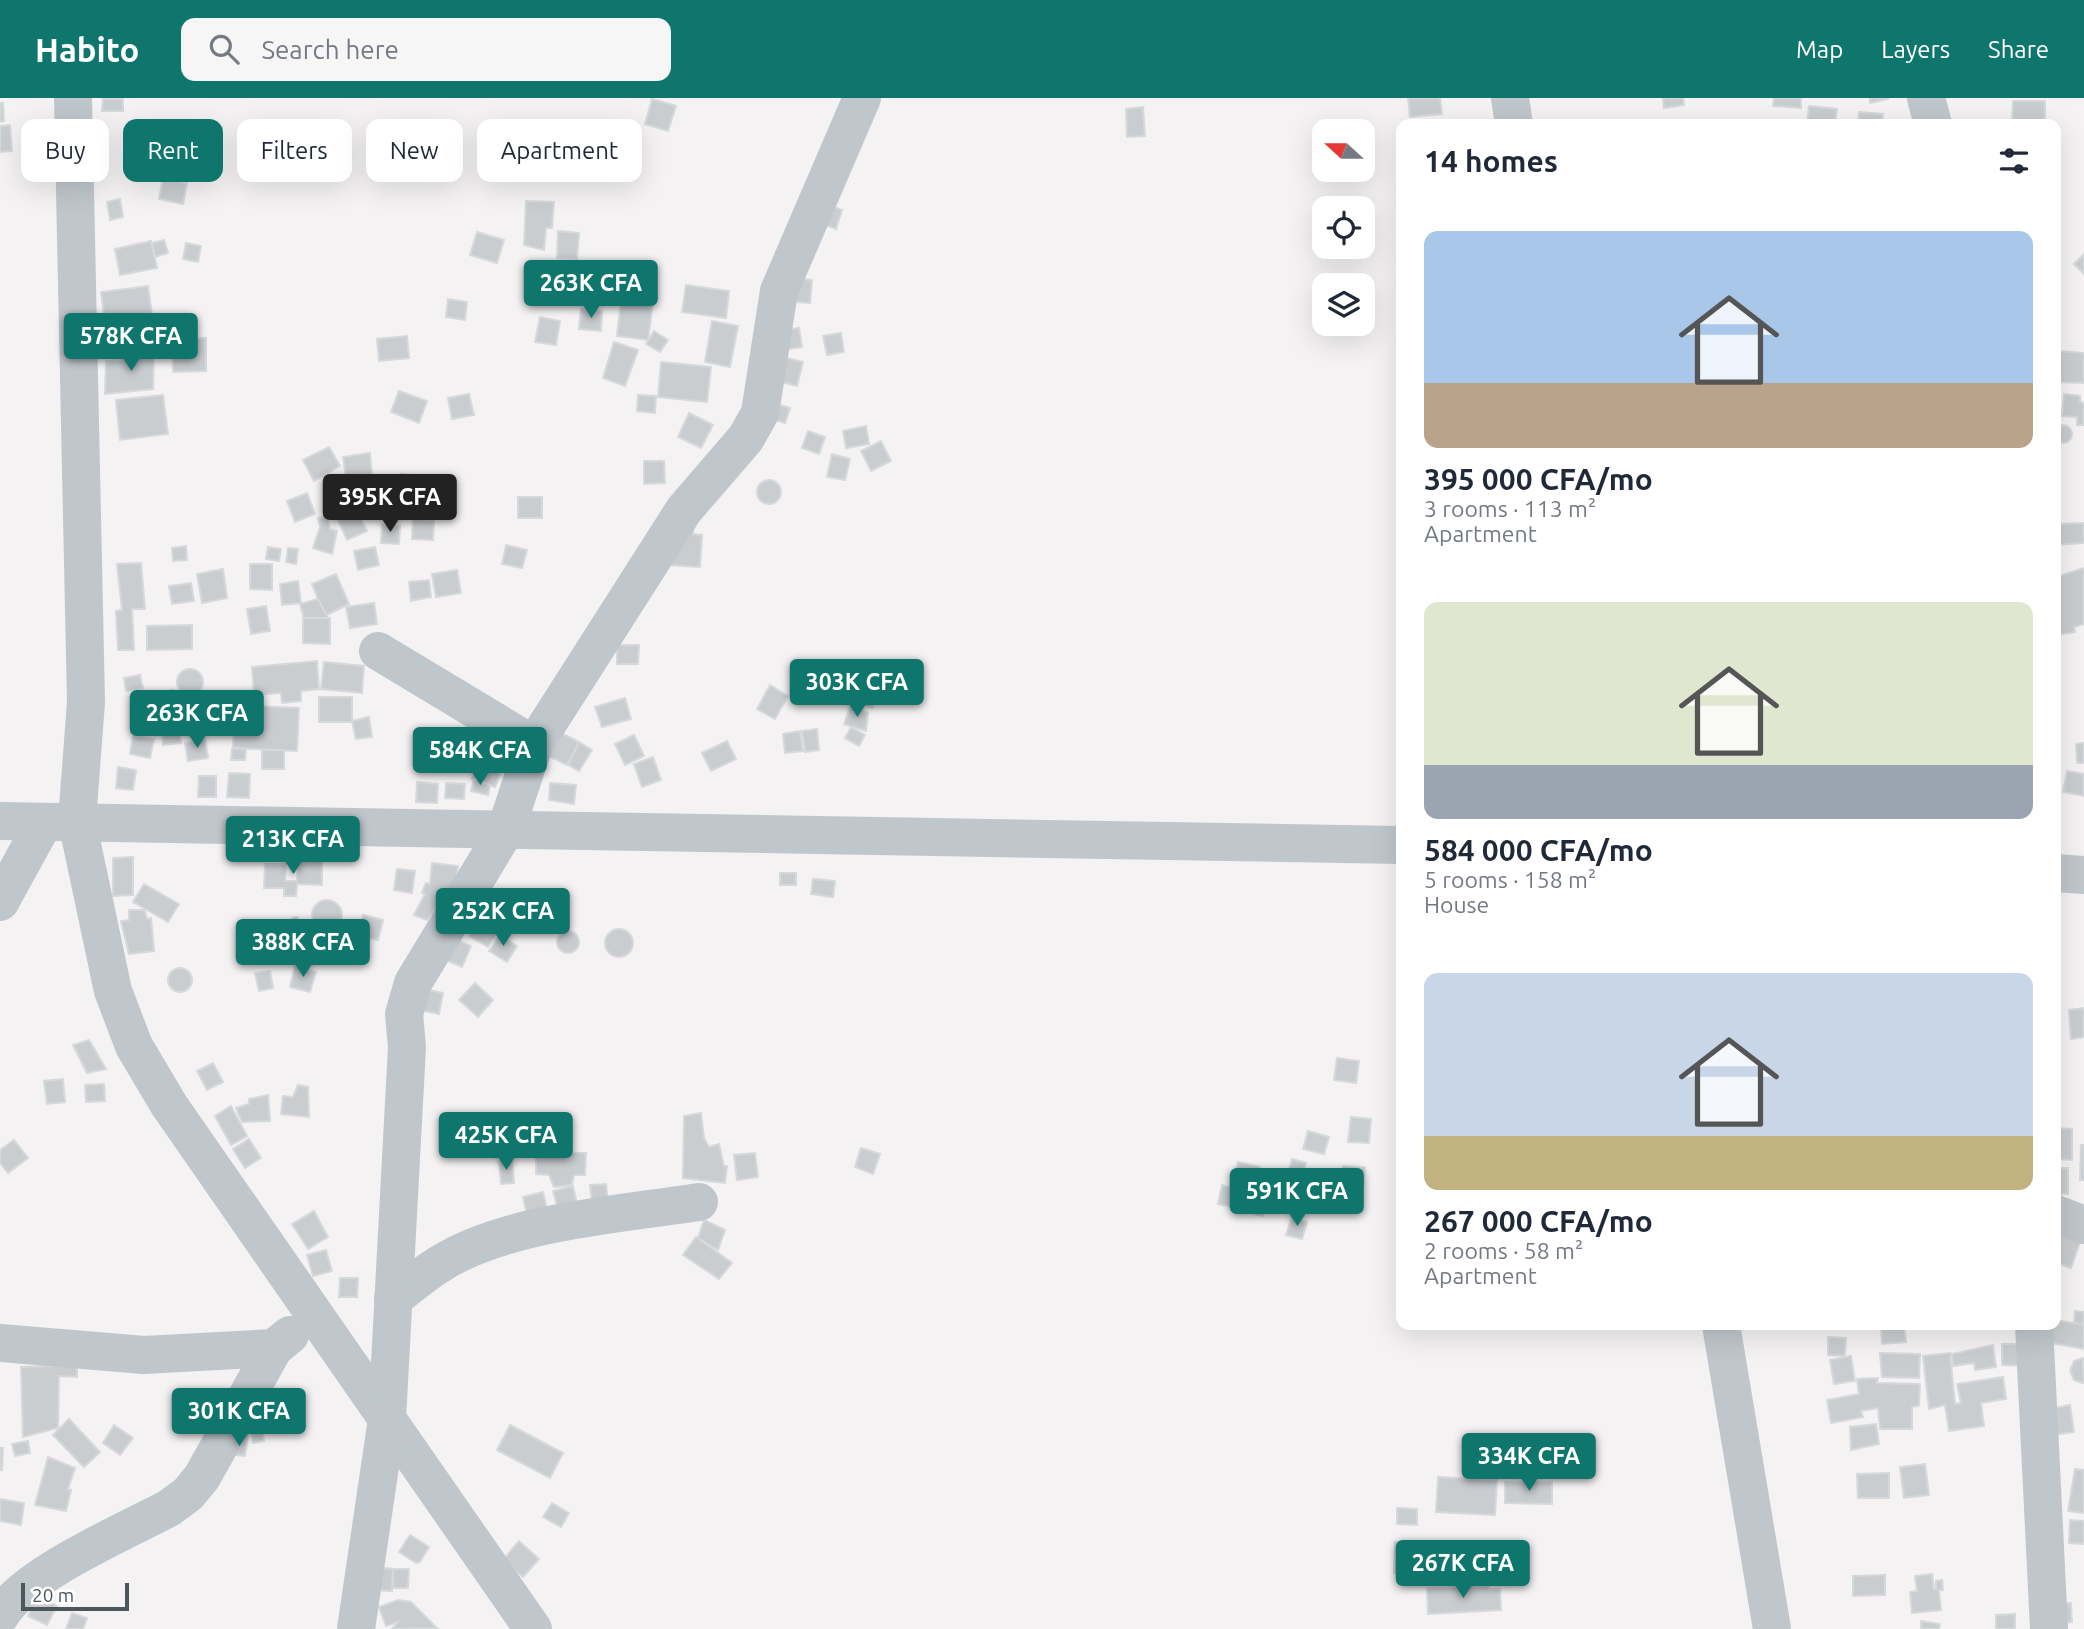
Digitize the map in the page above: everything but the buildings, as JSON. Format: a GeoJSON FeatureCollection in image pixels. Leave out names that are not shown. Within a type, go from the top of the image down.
{"type":"FeatureCollection","features":[{"type":"Feature","properties":{"kind":"street"},"geometry":{"type":"LineString","coordinates":[[0,902],[60,821],[86,702],[73,98]]}},
{"type":"Feature","properties":{"kind":"street"},"geometry":{"type":"LineString","coordinates":[[355,1629],[387,1419],[407,1047],[404,1014],[413,982],[506,829],[534,745],[684,510],[746,438],[760,413],[779,291],[862,98]]}},
{"type":"Feature","properties":{"kind":"street"},"geometry":{"type":"LineString","coordinates":[[1510,98],[1513,119]]}},
{"type":"Feature","properties":{"kind":"street"},"geometry":{"type":"LineString","coordinates":[[1926,98],[1932,119]]}},
{"type":"Feature","properties":{"kind":"street"},"geometry":{"type":"LineString","coordinates":[[378,651],[534,745]]}},
{"type":"Feature","properties":{"kind":"street"},"geometry":{"type":"LineString","coordinates":[[0,821],[1396,845]]}},
{"type":"Feature","properties":{"kind":"street"},"geometry":{"type":"LineString","coordinates":[[60,821],[113,991],[134,1046],[169,1105],[533,1629]]}},
{"type":"Feature","properties":{"kind":"street"},"geometry":{"type":"LineString","coordinates":[[2061,873],[2084,875]]}},
{"type":"Feature","properties":{"kind":"street"},"geometry":{"type":"LineString","coordinates":[[393,1300],[441,1263],[492,1241],[554,1224],[699,1202]]}},
{"type":"Feature","properties":{"kind":"street"},"geometry":{"type":"LineString","coordinates":[[2061,1216],[2084,1225]]}},
{"type":"Feature","properties":{"kind":"street"},"geometry":{"type":"LineString","coordinates":[[0,1616],[18,1581],[169,1508],[188,1494],[202,1477],[274,1348],[314,1316]]}},
{"type":"Feature","properties":{"kind":"street"},"geometry":{"type":"LineString","coordinates":[[1722,1330],[1772,1629]]}},
{"type":"Feature","properties":{"kind":"street"},"geometry":{"type":"LineString","coordinates":[[2034,1330],[2049,1629]]}},
{"type":"Feature","properties":{"kind":"street"},"geometry":{"type":"LineString","coordinates":[[0,1343],[144,1355],[274,1348]]}}]}
